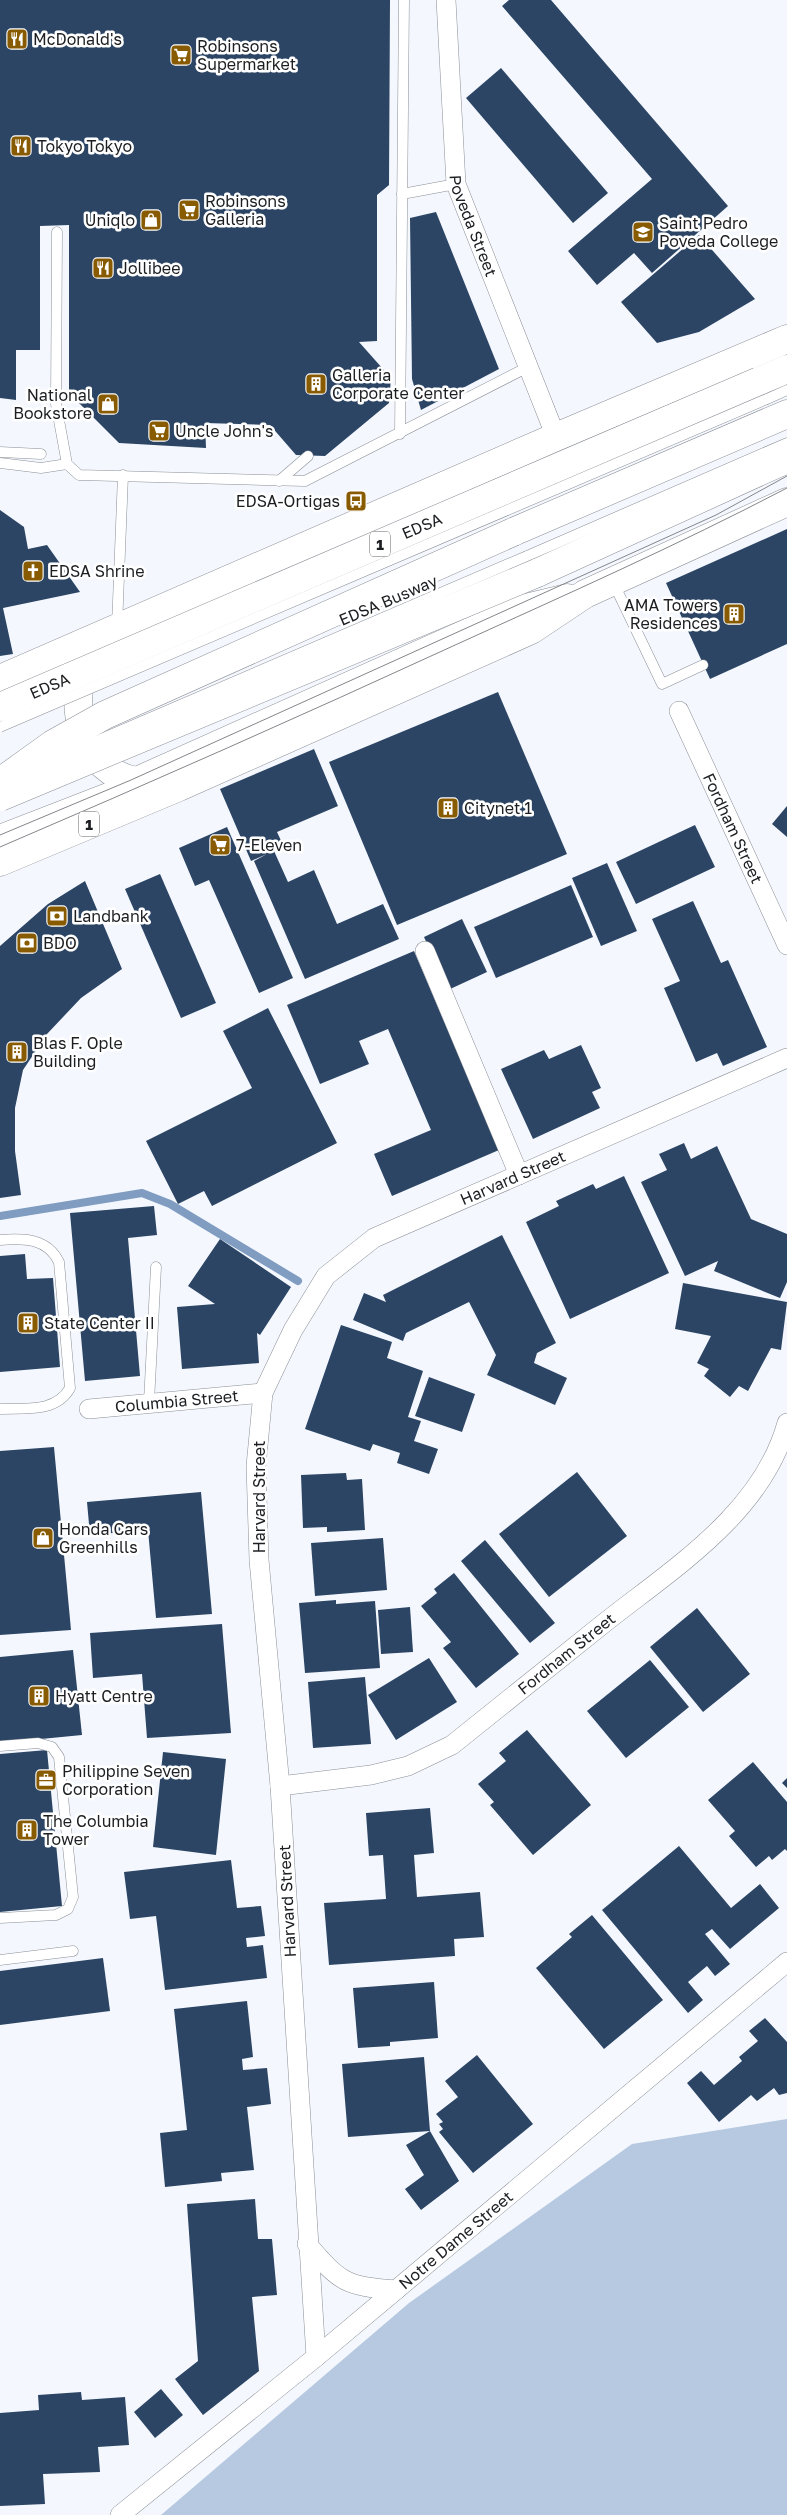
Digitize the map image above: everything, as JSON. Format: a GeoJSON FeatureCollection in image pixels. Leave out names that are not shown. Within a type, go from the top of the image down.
{"type":"FeatureCollection","features":[{"type":"Feature","properties":{"kind":"highway","name":"1"},"geometry":{"type":"LineString","coordinates":[[0,680],[556,437],[787,339]]}},
{"type":"Feature","properties":{"kind":"highway","name":"EDSA"},"geometry":{"type":"LineString","coordinates":[[0,707],[771,398],[787,369]]}},
{"type":"Feature","properties":{"kind":"highway"},"geometry":{"type":"LineString","coordinates":[[0,782],[53,744],[105,715],[512,532],[771,398]]}},
{"type":"Feature","properties":{"kind":"highway"},"geometry":{"type":"LineString","coordinates":[[0,797],[532,565],[787,459]]}},
{"type":"Feature","properties":{"kind":"highway","name":"1"},"geometry":{"type":"LineString","coordinates":[[0,862],[179,787],[531,630],[585,594],[787,502]]}},
{"type":"Feature","properties":{"kind":"highway","name":"1"},"geometry":{"type":"LineString","coordinates":[[0,827],[130,780],[522,609],[585,594]]}},
{"type":"Feature","properties":{"kind":"highway"},"geometry":{"type":"LineString","coordinates":[[112,632],[91,655],[83,673],[78,692],[79,718],[88,743],[95,754],[108,768],[130,780]]}},
{"type":"Feature","properties":{"kind":"highway","name":"1"},"geometry":{"type":"LineString","coordinates":[[0,839],[129,789],[130,780]]}},
{"type":"Feature","properties":{"kind":"street","name":"Poveda Street"},"geometry":{"type":"LineString","coordinates":[[446,0],[456,184],[556,437]]}},
{"type":"Feature","properties":{"kind":"street","name":"Fordham Street"},"geometry":{"type":"LineString","coordinates":[[678,711],[787,945]]}},
{"type":"Feature","properties":{"kind":"street"},"geometry":{"type":"LineString","coordinates":[[424,951],[518,1175]]}},
{"type":"Feature","properties":{"kind":"street","name":"Harvard Street"},"geometry":{"type":"LineString","coordinates":[[316,2357],[307,2244],[280,1786],[259,1560],[256,1466],[263,1394],[293,1330],[326,1276],[374,1238],[787,1058]]}},
{"type":"Feature","properties":{"kind":"street","name":"Columbia Street"},"geometry":{"type":"LineString","coordinates":[[89,1409],[149,1402],[263,1394]]}},
{"type":"Feature","properties":{"kind":"street","name":"Fordham Street"},"geometry":{"type":"LineString","coordinates":[[280,1786],[371,1775],[408,1766],[452,1745],[686,1558],[732,1517],[752,1493],[773,1456],[787,1423]]}},
{"type":"Feature","properties":{"kind":"street","name":"Notre Dame Street"},"geometry":{"type":"LineString","coordinates":[[120,2515],[316,2357],[787,1962]]}},
{"type":"Feature","properties":{"kind":"street"},"geometry":{"type":"LineString","coordinates":[[307,2244],[331,2272],[346,2282],[365,2288],[396,2290]]}},
{"type":"Feature","properties":{"kind":"lane"},"geometry":{"type":"LineString","coordinates":[[400,434],[404,0]]}},
{"type":"Feature","properties":{"kind":"lane"},"geometry":{"type":"LineString","coordinates":[[402,194],[456,184]]}},
{"type":"Feature","properties":{"kind":"lane"},"geometry":{"type":"LineString","coordinates":[[57,232],[56,404],[67,464],[79,476],[123,475],[279,482],[306,481],[528,367]]}},
{"type":"Feature","properties":{"kind":"lane"},"geometry":{"type":"LineString","coordinates":[[0,727],[787,390]]}},
{"type":"Feature","properties":{"kind":"lane","name":"EDSA Busway"},"geometry":{"type":"LineString","coordinates":[[0,782],[532,565],[787,444]]}},
{"type":"Feature","properties":{"kind":"lane"},"geometry":{"type":"LineString","coordinates":[[0,452],[41,454]]}},
{"type":"Feature","properties":{"kind":"lane"},"geometry":{"type":"LineString","coordinates":[[279,482],[308,456]]}},
{"type":"Feature","properties":{"kind":"lane"},"geometry":{"type":"LineString","coordinates":[[0,463],[41,468],[67,464]]}},
{"type":"Feature","properties":{"kind":"lane"},"geometry":{"type":"LineString","coordinates":[[112,632],[123,475]]}},
{"type":"Feature","properties":{"kind":"lane"},"geometry":{"type":"LineString","coordinates":[[612,582],[662,684],[703,664]]}},
{"type":"Feature","properties":{"kind":"lane"},"geometry":{"type":"LineString","coordinates":[[0,1240],[22,1238],[42,1244],[53,1250],[59,1262],[70,1388],[58,1402],[42,1408],[0,1409]]}},
{"type":"Feature","properties":{"kind":"lane"},"geometry":{"type":"LineString","coordinates":[[149,1402],[156,1267]]}},
{"type":"Feature","properties":{"kind":"lane"},"geometry":{"type":"LineString","coordinates":[[0,1746],[38,1743],[52,1747],[60,1757],[73,1898],[68,1909],[56,1915],[0,1918]]}},
{"type":"Feature","properties":{"kind":"lane"},"geometry":{"type":"LineString","coordinates":[[0,1960],[73,1951]]}},
{"type":"Feature","properties":{"kind":"shaded area"},"geometry":{"type":"Polygon","coordinates":[[[787,2119],[787,2515],[161,2515],[409,2303],[632,2144],[787,2119]]]}},
{"type":"Feature","properties":{"kind":"building","name":"Robinsons Galleria"},"geometry":{"type":"Polygon","coordinates":[[[0,0],[390,0],[389,185],[377,195],[377,341],[359,342],[391,378],[389,403],[325,456],[296,455],[270,425],[205,423],[206,448],[119,443],[69,393],[69,225],[40,226],[40,350],[16,350],[16,400],[0,398],[0,0]]]}},
{"type":"Feature","properties":{"kind":"building"},"geometry":{"type":"Polygon","coordinates":[[[509,0],[551,0],[728,206],[652,273],[634,253],[597,285],[568,251],[652,179],[502,6],[509,0]]]}},
{"type":"Feature","properties":{"kind":"building"},"geometry":{"type":"Polygon","coordinates":[[[501,68],[608,193],[573,223],[466,98],[501,68]]]}},
{"type":"Feature","properties":{"kind":"building"},"geometry":{"type":"Polygon","coordinates":[[[436,212],[499,369],[421,410],[412,379],[410,218],[436,212]]]}},
{"type":"Feature","properties":{"kind":"building"},"geometry":{"type":"Polygon","coordinates":[[[699,235],[755,299],[699,332],[657,343],[621,302],[699,235]]]}},
{"type":"Feature","properties":{"kind":"building","name":"EDSA Shrine"},"geometry":{"type":"Polygon","coordinates":[[[0,510],[24,527],[28,549],[47,545],[80,592],[3,608],[13,654],[0,656],[0,510]]]}},
{"type":"Feature","properties":{"kind":"building","name":"AMA Towers Residences"},"geometry":{"type":"Polygon","coordinates":[[[787,529],[787,644],[710,679],[666,583],[787,529]]]}},
{"type":"Feature","properties":{"kind":"building","name":"Citynet 1"},"geometry":{"type":"Polygon","coordinates":[[[498,692],[567,854],[397,925],[329,762],[498,692]]]}},
{"type":"Feature","properties":{"kind":"building"},"geometry":{"type":"Polygon","coordinates":[[[314,749],[338,806],[277,832],[284,847],[274,851],[288,882],[314,870],[337,924],[383,904],[399,939],[305,979],[254,861],[267,854],[251,861],[220,789],[314,749]]]}},
{"type":"Feature","properties":{"kind":"building"},"geometry":{"type":"Polygon","coordinates":[[[787,806],[787,837],[772,824],[787,806]]]}},
{"type":"Feature","properties":{"kind":"building"},"geometry":{"type":"Polygon","coordinates":[[[695,825],[715,867],[636,904],[616,862],[695,825]]]}},
{"type":"Feature","properties":{"kind":"building"},"geometry":{"type":"Polygon","coordinates":[[[227,827],[293,978],[259,993],[209,880],[195,886],[179,848],[227,827]]]}},
{"type":"Feature","properties":{"kind":"building"},"geometry":{"type":"Polygon","coordinates":[[[607,863],[637,931],[601,946],[572,878],[607,863]]]}},
{"type":"Feature","properties":{"kind":"building"},"geometry":{"type":"Polygon","coordinates":[[[160,874],[216,1003],[181,1018],[125,889],[160,874]]]}},
{"type":"Feature","properties":{"kind":"building","name":"Blas F. Ople Building"},"geometry":{"type":"Polygon","coordinates":[[[85,881],[122,969],[81,998],[47,1034],[23,1070],[15,1108],[15,1151],[21,1195],[0,1198],[0,946],[48,904],[85,881]]]}},
{"type":"Feature","properties":{"kind":"building"},"geometry":{"type":"Polygon","coordinates":[[[571,885],[593,937],[496,978],[474,927],[571,885]]]}},
{"type":"Feature","properties":{"kind":"building"},"geometry":{"type":"Polygon","coordinates":[[[693,901],[721,963],[728,960],[767,1047],[723,1066],[717,1053],[696,1062],[664,988],[680,981],[652,919],[693,901]]]}},
{"type":"Feature","properties":{"kind":"building"},"geometry":{"type":"Polygon","coordinates":[[[462,919],[487,972],[448,990],[424,937],[462,919]]]}},
{"type":"Feature","properties":{"kind":"building"},"geometry":{"type":"Polygon","coordinates":[[[414,951],[499,1150],[392,1196],[374,1154],[431,1130],[388,1029],[359,1041],[369,1064],[320,1084],[287,1005],[414,951]]]}},
{"type":"Feature","properties":{"kind":"building"},"geometry":{"type":"Polygon","coordinates":[[[268,1008],[337,1143],[212,1206],[204,1191],[178,1204],[146,1141],[252,1088],[223,1031],[268,1008]]]}},
{"type":"Feature","properties":{"kind":"building"},"geometry":{"type":"Polygon","coordinates":[[[581,1045],[601,1088],[592,1092],[600,1108],[533,1139],[501,1069],[544,1050],[549,1059],[581,1045]]]}},
{"type":"Feature","properties":{"kind":"building"},"geometry":{"type":"Polygon","coordinates":[[[684,1143],[691,1159],[717,1146],[751,1219],[787,1234],[787,1282],[780,1298],[714,1271],[718,1261],[685,1276],[641,1182],[667,1170],[659,1154],[684,1143]]]}},
{"type":"Feature","properties":{"kind":"building"},"geometry":{"type":"Polygon","coordinates":[[[624,1176],[669,1273],[570,1319],[526,1222],[559,1206],[556,1201],[593,1184],[596,1189],[624,1176]]]}},
{"type":"Feature","properties":{"kind":"building"},"geometry":{"type":"Polygon","coordinates":[[[154,1206],[157,1235],[128,1238],[140,1376],[85,1381],[70,1213],[154,1206]]]}},
{"type":"Feature","properties":{"kind":"building"},"geometry":{"type":"Polygon","coordinates":[[[502,1235],[556,1343],[537,1353],[534,1363],[567,1378],[555,1405],[487,1375],[496,1355],[469,1302],[406,1333],[403,1341],[353,1320],[364,1293],[386,1302],[383,1295],[502,1235]]]}},
{"type":"Feature","properties":{"kind":"building"},"geometry":{"type":"Polygon","coordinates":[[[220,1239],[291,1287],[260,1335],[257,1333],[259,1363],[182,1369],[177,1307],[215,1304],[188,1286],[220,1239]]]}},
{"type":"Feature","properties":{"kind":"building","name":"State Center II"},"geometry":{"type":"Polygon","coordinates":[[[25,1254],[27,1279],[53,1278],[60,1367],[0,1372],[0,1256],[25,1254]]]}},
{"type":"Feature","properties":{"kind":"building"},"geometry":{"type":"Polygon","coordinates":[[[683,1283],[787,1302],[781,1350],[771,1348],[748,1391],[739,1386],[730,1397],[704,1376],[709,1369],[697,1363],[711,1336],[675,1329],[683,1283]]]}},
{"type":"Feature","properties":{"kind":"building"},"geometry":{"type":"Polygon","coordinates":[[[341,1325],[392,1342],[387,1358],[423,1371],[408,1417],[421,1421],[414,1441],[438,1449],[429,1474],[397,1463],[400,1453],[373,1444],[370,1451],[305,1429],[341,1325]]]}},
{"type":"Feature","properties":{"kind":"building"},"geometry":{"type":"Polygon","coordinates":[[[429,1377],[475,1394],[462,1432],[415,1416],[429,1377]]]}},
{"type":"Feature","properties":{"kind":"building","name":"Honda Cars Greenhills"},"geometry":{"type":"Polygon","coordinates":[[[54,1447],[71,1630],[0,1635],[0,1451],[54,1447]]]}},
{"type":"Feature","properties":{"kind":"building"},"geometry":{"type":"Polygon","coordinates":[[[577,1472],[627,1536],[549,1597],[499,1534],[577,1472]]]}},
{"type":"Feature","properties":{"kind":"building"},"geometry":{"type":"Polygon","coordinates":[[[346,1473],[347,1480],[362,1479],[365,1530],[327,1532],[327,1527],[303,1528],[301,1475],[346,1473]]]}},
{"type":"Feature","properties":{"kind":"building"},"geometry":{"type":"Polygon","coordinates":[[[201,1492],[212,1614],[156,1618],[148,1530],[90,1535],[87,1502],[201,1492]]]}},
{"type":"Feature","properties":{"kind":"building"},"geometry":{"type":"Polygon","coordinates":[[[383,1538],[387,1590],[315,1596],[311,1543],[383,1538]]]}},
{"type":"Feature","properties":{"kind":"building"},"geometry":{"type":"Polygon","coordinates":[[[485,1540],[555,1623],[530,1643],[461,1561],[485,1540]]]}},
{"type":"Feature","properties":{"kind":"building"},"geometry":{"type":"Polygon","coordinates":[[[454,1573],[519,1654],[476,1688],[443,1648],[451,1642],[421,1606],[437,1593],[434,1589],[454,1573]]]}},
{"type":"Feature","properties":{"kind":"building"},"geometry":{"type":"Polygon","coordinates":[[[336,1600],[336,1604],[375,1601],[380,1668],[305,1673],[299,1603],[336,1600]]]}},
{"type":"Feature","properties":{"kind":"building"},"geometry":{"type":"Polygon","coordinates":[[[410,1607],[413,1652],[381,1654],[378,1610],[410,1607]]]}},
{"type":"Feature","properties":{"kind":"building"},"geometry":{"type":"Polygon","coordinates":[[[697,1608],[750,1674],[703,1712],[650,1647],[697,1608]]]}},
{"type":"Feature","properties":{"kind":"building"},"geometry":{"type":"Polygon","coordinates":[[[222,1624],[231,1733],[147,1738],[142,1674],[93,1678],[90,1633],[222,1624]]]}},
{"type":"Feature","properties":{"kind":"building","name":"Hyatt Centre"},"geometry":{"type":"Polygon","coordinates":[[[73,1650],[82,1735],[0,1743],[0,1657],[73,1650]]]}},
{"type":"Feature","properties":{"kind":"building"},"geometry":{"type":"Polygon","coordinates":[[[429,1658],[457,1702],[396,1740],[368,1695],[429,1658]]]}},
{"type":"Feature","properties":{"kind":"building"},"geometry":{"type":"Polygon","coordinates":[[[650,1660],[689,1707],[626,1758],[587,1711],[650,1660]]]}},
{"type":"Feature","properties":{"kind":"building"},"geometry":{"type":"Polygon","coordinates":[[[365,1677],[371,1744],[313,1748],[308,1682],[365,1677]]]}},
{"type":"Feature","properties":{"kind":"building"},"geometry":{"type":"Polygon","coordinates":[[[527,1730],[591,1805],[533,1855],[490,1805],[494,1802],[478,1784],[506,1761],[499,1753],[527,1730]]]}},
{"type":"Feature","properties":{"kind":"building","name":"The Columbia Tower"},"geometry":{"type":"Polygon","coordinates":[[[47,1750],[62,1906],[0,1912],[0,1754],[47,1750]]]}},
{"type":"Feature","properties":{"kind":"building"},"geometry":{"type":"Polygon","coordinates":[[[163,1752],[226,1759],[216,1855],[153,1847],[163,1752]]]}},
{"type":"Feature","properties":{"kind":"building"},"geometry":{"type":"Polygon","coordinates":[[[753,1762],[787,1802],[787,1851],[785,1849],[772,1860],[769,1856],[756,1867],[729,1836],[735,1831],[708,1800],[753,1762]]]}},
{"type":"Feature","properties":{"kind":"building"},"geometry":{"type":"Polygon","coordinates":[[[787,1778],[787,1788],[782,1783],[787,1778]]]}},
{"type":"Feature","properties":{"kind":"building"},"geometry":{"type":"Polygon","coordinates":[[[430,1808],[434,1853],[414,1855],[417,1897],[480,1892],[484,1937],[454,1939],[455,1956],[329,1965],[324,1903],[386,1899],[383,1855],[369,1856],[366,1813],[430,1808]]]}},
{"type":"Feature","properties":{"kind":"building"},"geometry":{"type":"Polygon","coordinates":[[[679,1846],[731,1908],[760,1884],[779,1908],[730,1949],[712,1929],[705,1934],[730,1964],[715,1976],[707,1966],[688,1982],[703,2000],[688,2013],[602,1910],[679,1846]]]}},
{"type":"Feature","properties":{"kind":"building"},"geometry":{"type":"Polygon","coordinates":[[[231,1860],[237,1908],[261,1906],[265,1936],[246,1938],[247,1947],[263,1945],[267,1978],[165,1990],[156,1916],[130,1919],[124,1872],[231,1860]]]}},
{"type":"Feature","properties":{"kind":"building"},"geometry":{"type":"Polygon","coordinates":[[[592,1915],[663,2000],[604,2049],[536,1968],[572,1937],[569,1934],[592,1915]]]}},
{"type":"Feature","properties":{"kind":"building"},"geometry":{"type":"Polygon","coordinates":[[[103,1958],[110,2011],[0,2025],[0,1971],[103,1958]]]}},
{"type":"Feature","properties":{"kind":"building"},"geometry":{"type":"Polygon","coordinates":[[[434,1982],[438,2038],[390,2042],[390,2046],[358,2048],[353,1988],[434,1982]]]}},
{"type":"Feature","properties":{"kind":"building"},"geometry":{"type":"Polygon","coordinates":[[[247,2001],[253,2057],[242,2059],[243,2070],[267,2068],[271,2104],[247,2107],[254,2170],[221,2173],[222,2181],[165,2187],[160,2133],[187,2130],[174,2009],[247,2001]]]}},
{"type":"Feature","properties":{"kind":"building"},"geometry":{"type":"Polygon","coordinates":[[[765,2018],[787,2042],[787,2093],[779,2095],[774,2088],[757,2101],[751,2095],[719,2122],[687,2083],[701,2071],[714,2085],[742,2061],[739,2057],[758,2041],[749,2031],[765,2018]]]}},
{"type":"Feature","properties":{"kind":"building"},"geometry":{"type":"Polygon","coordinates":[[[477,2055],[533,2124],[473,2173],[439,2132],[443,2129],[439,2124],[443,2122],[436,2114],[458,2097],[445,2081],[477,2055]]]}},
{"type":"Feature","properties":{"kind":"building"},"geometry":{"type":"Polygon","coordinates":[[[424,2057],[430,2131],[348,2137],[342,2064],[424,2057]]]}},
{"type":"Feature","properties":{"kind":"building"},"geometry":{"type":"Polygon","coordinates":[[[430,2131],[459,2181],[421,2210],[405,2189],[424,2175],[406,2145],[430,2131]]]}},
{"type":"Feature","properties":{"kind":"building"},"geometry":{"type":"Polygon","coordinates":[[[255,2199],[258,2239],[272,2239],[277,2295],[252,2297],[259,2371],[203,2415],[175,2379],[198,2361],[187,2204],[255,2199]]]}},
{"type":"Feature","properties":{"kind":"building"},"geometry":{"type":"Polygon","coordinates":[[[161,2389],[183,2415],[155,2438],[134,2412],[161,2389]]]}},
{"type":"Feature","properties":{"kind":"building"},"geometry":{"type":"Polygon","coordinates":[[[81,2392],[82,2400],[125,2397],[129,2445],[98,2447],[100,2472],[43,2474],[45,2504],[0,2506],[0,2413],[39,2410],[38,2395],[81,2392]]]}},
{"type":"Feature","properties":{"kind":"waterway"},"geometry":{"type":"LineString","coordinates":[[0,1216],[142,1193],[170,1204],[298,1281]]}},
{"type":"Feature","properties":{"kind":"tram line"},"geometry":{"type":"LineString","coordinates":[[0,835],[131,780],[716,515],[787,476]]}},
{"type":"Feature","properties":{"kind":"tram line"},"geometry":{"type":"LineString","coordinates":[[0,847],[227,748],[537,608],[663,550],[787,488]]}},
{"type":"Feature","properties":{"kind":"place","name":"McDonald's"},"geometry":{"type":"Point","coordinates":[17,39]}},
{"type":"Feature","properties":{"kind":"place","name":"Robinsons Supermarket"},"geometry":{"type":"Point","coordinates":[181,55]}},
{"type":"Feature","properties":{"kind":"place","name":"Tokyo Tokyo"},"geometry":{"type":"Point","coordinates":[21,146]}},
{"type":"Feature","properties":{"kind":"place","name":"Robinsons Galleria"},"geometry":{"type":"Point","coordinates":[189,210]}},
{"type":"Feature","properties":{"kind":"place","name":"Uniqlo"},"geometry":{"type":"Point","coordinates":[151,220]}},
{"type":"Feature","properties":{"kind":"place","name":"Saint Pedro Poveda College"},"geometry":{"type":"Point","coordinates":[643,232]}},
{"type":"Feature","properties":{"kind":"place","name":"Jollibee"},"geometry":{"type":"Point","coordinates":[103,268]}},
{"type":"Feature","properties":{"kind":"place","name":"Galleria Corporate Center"},"geometry":{"type":"Point","coordinates":[316,384]}},
{"type":"Feature","properties":{"kind":"place","name":"National Bookstore"},"geometry":{"type":"Point","coordinates":[108,404]}},
{"type":"Feature","properties":{"kind":"place","name":"Uncle John's"},"geometry":{"type":"Point","coordinates":[159,431]}},
{"type":"Feature","properties":{"kind":"place","name":"EDSA-Ortigas"},"geometry":{"type":"Point","coordinates":[356,501]}},
{"type":"Feature","properties":{"kind":"place","name":"EDSA Shrine"},"geometry":{"type":"Point","coordinates":[33,571]}},
{"type":"Feature","properties":{"kind":"place","name":"AMA Towers Residences"},"geometry":{"type":"Point","coordinates":[734,614]}},
{"type":"Feature","properties":{"kind":"place","name":"Citynet 1"},"geometry":{"type":"Point","coordinates":[448,808]}},
{"type":"Feature","properties":{"kind":"place","name":"7-Eleven"},"geometry":{"type":"Point","coordinates":[220,845]}},
{"type":"Feature","properties":{"kind":"place","name":"Landbank"},"geometry":{"type":"Point","coordinates":[57,916]}},
{"type":"Feature","properties":{"kind":"place","name":"BDO"},"geometry":{"type":"Point","coordinates":[27,943]}},
{"type":"Feature","properties":{"kind":"place","name":"Blas F. Ople Building"},"geometry":{"type":"Point","coordinates":[17,1052]}},
{"type":"Feature","properties":{"kind":"place","name":"State Center II"},"geometry":{"type":"Point","coordinates":[28,1323]}},
{"type":"Feature","properties":{"kind":"place","name":"Honda Cars Greenhills"},"geometry":{"type":"Point","coordinates":[43,1538]}},
{"type":"Feature","properties":{"kind":"place","name":"Hyatt Centre"},"geometry":{"type":"Point","coordinates":[39,1696]}},
{"type":"Feature","properties":{"kind":"place","name":"Philippine Seven Corporation"},"geometry":{"type":"Point","coordinates":[46,1780]}},
{"type":"Feature","properties":{"kind":"place","name":"The Columbia Tower"},"geometry":{"type":"Point","coordinates":[27,1830]}}]}
